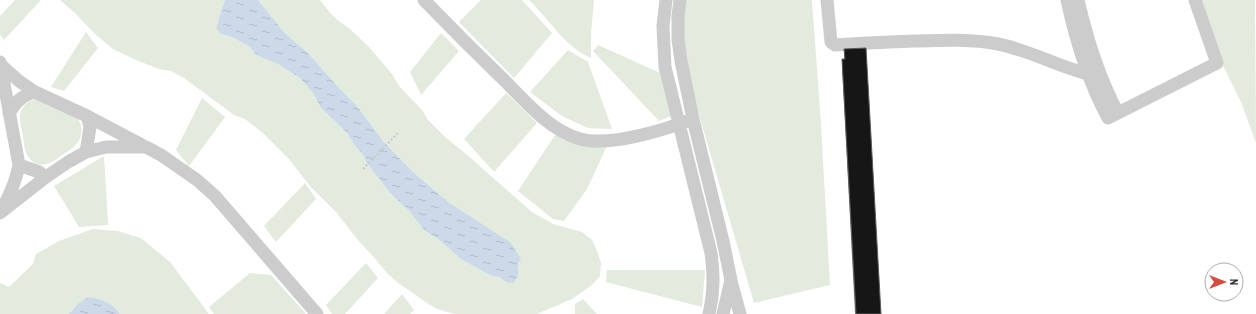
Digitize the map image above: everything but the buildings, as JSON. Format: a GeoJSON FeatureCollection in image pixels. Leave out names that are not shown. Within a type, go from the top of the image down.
{"type":"FeatureCollection","features":[{"type":"Feature","properties":{"kind":"street"},"geometry":{"type":"LineString","coordinates":[[424,0],[534,109],[560,130],[581,139],[622,139],[679,125],[693,119]]}},
{"type":"Feature","properties":{"kind":"street"},"geometry":{"type":"LineString","coordinates":[[666,0],[663,26],[665,67],[711,253],[714,279],[709,314]]}},
{"type":"Feature","properties":{"kind":"street"},"geometry":{"type":"LineString","coordinates":[[680,0],[678,39],[681,61],[693,119],[724,241],[731,280],[740,314]]}},
{"type":"Feature","properties":{"kind":"street"},"geometry":{"type":"LineString","coordinates":[[827,0],[831,42],[836,45],[950,40],[984,42],[999,44],[1034,54],[1067,68],[1088,74]]}},
{"type":"Feature","properties":{"kind":"street"},"geometry":{"type":"LineString","coordinates":[[1067,0],[1075,33],[1097,99],[1113,116]]}},
{"type":"Feature","properties":{"kind":"street"},"geometry":{"type":"LineString","coordinates":[[1078,0],[1084,25],[1106,90],[1113,116]]}},
{"type":"Feature","properties":{"kind":"street"},"geometry":{"type":"LineString","coordinates":[[1113,116],[1217,63],[1195,0]]}},
{"type":"Feature","properties":{"kind":"street"},"geometry":{"type":"LineString","coordinates":[[1,64],[19,81],[35,92],[87,116],[146,147],[197,180],[215,196],[317,314]]}},
{"type":"Feature","properties":{"kind":"street"},"geometry":{"type":"LineString","coordinates":[[0,212],[10,194],[19,165],[3,85],[1,64]]}},
{"type":"Feature","properties":{"kind":"street"},"geometry":{"type":"LineString","coordinates":[[9,113],[14,105],[23,96],[35,92]]}},
{"type":"Feature","properties":{"kind":"street"},"geometry":{"type":"LineString","coordinates":[[86,152],[90,127],[87,116]]}},
{"type":"Feature","properties":{"kind":"street"},"geometry":{"type":"LineString","coordinates":[[0,212],[46,177],[86,152],[106,147],[146,147]]}},
{"type":"Feature","properties":{"kind":"street"},"geometry":{"type":"LineString","coordinates":[[19,165],[39,172],[46,177]]}},
{"type":"Feature","properties":{"kind":"street"},"geometry":{"type":"LineString","coordinates":[[723,314],[731,280]]}},
{"type":"Feature","properties":{"kind":"path"},"geometry":{"type":"LineString","coordinates":[[363,169],[399,132]]}},
{"type":"Feature","properties":{"kind":"shaded area"},"geometry":{"type":"Polygon","coordinates":[[[15,0],[41,0],[4,40],[0,34],[0,16],[15,0]]]}},
{"type":"Feature","properties":{"kind":"shaded area"},"geometry":{"type":"Polygon","coordinates":[[[60,0],[225,0],[216,27],[221,34],[232,37],[250,47],[256,55],[278,64],[300,78],[313,93],[321,108],[347,133],[355,146],[364,156],[366,162],[390,193],[409,211],[425,231],[438,239],[462,260],[492,276],[499,277],[506,282],[519,270],[518,263],[501,236],[448,202],[411,170],[383,141],[357,106],[308,53],[284,32],[258,0],[320,0],[331,14],[368,46],[392,74],[399,86],[422,110],[428,120],[446,138],[532,212],[553,224],[582,232],[592,240],[601,263],[600,276],[592,285],[572,299],[537,314],[455,314],[437,309],[397,282],[388,274],[336,212],[310,186],[289,159],[264,134],[245,119],[234,115],[184,78],[171,71],[159,69],[113,49],[95,34],[60,0]]]}},
{"type":"Feature","properties":{"kind":"shaded area"},"geometry":{"type":"Polygon","coordinates":[[[481,0],[522,0],[552,33],[514,78],[459,22],[481,0]]]}},
{"type":"Feature","properties":{"kind":"shaded area"},"geometry":{"type":"Polygon","coordinates":[[[529,0],[594,0],[591,34],[591,58],[581,53],[565,40],[529,0]]]}},
{"type":"Feature","properties":{"kind":"shaded area"},"geometry":{"type":"Polygon","coordinates":[[[685,0],[812,0],[830,285],[754,303],[697,108],[682,46],[685,0]]]}},
{"type":"Feature","properties":{"kind":"shaded area"},"geometry":{"type":"Polygon","coordinates":[[[1197,0],[1255,0],[1256,143],[1241,102],[1208,35],[1197,0]]]}},
{"type":"Feature","properties":{"kind":"shaded area"},"geometry":{"type":"Polygon","coordinates":[[[86,32],[98,48],[64,91],[51,87],[86,32]]]}},
{"type":"Feature","properties":{"kind":"shaded area"},"geometry":{"type":"Polygon","coordinates":[[[441,33],[459,51],[421,95],[410,72],[441,33]]]}},
{"type":"Feature","properties":{"kind":"shaded area"},"geometry":{"type":"Polygon","coordinates":[[[598,45],[660,73],[671,116],[659,121],[593,51],[598,45]]]}},
{"type":"Feature","properties":{"kind":"shaded area"},"geometry":{"type":"Polygon","coordinates":[[[568,50],[588,62],[612,129],[588,128],[562,116],[530,92],[568,50]]]}},
{"type":"Feature","properties":{"kind":"shaded area"},"geometry":{"type":"Polygon","coordinates":[[[506,93],[537,123],[494,172],[464,139],[506,93]]]}},
{"type":"Feature","properties":{"kind":"shaded area"},"geometry":{"type":"Polygon","coordinates":[[[202,98],[225,117],[189,166],[176,150],[202,98]]]}},
{"type":"Feature","properties":{"kind":"shaded area"},"geometry":{"type":"Polygon","coordinates":[[[37,99],[76,117],[80,122],[82,129],[80,139],[76,145],[57,159],[41,165],[34,163],[27,154],[24,146],[20,122],[20,115],[23,107],[28,102],[37,99]]]}},
{"type":"Feature","properties":{"kind":"shaded area"},"geometry":{"type":"Polygon","coordinates":[[[555,135],[607,146],[587,189],[564,221],[553,219],[518,191],[555,135]]]}},
{"type":"Feature","properties":{"kind":"shaded area"},"geometry":{"type":"Polygon","coordinates":[[[104,156],[108,225],[79,227],[54,186],[104,156]]]}},
{"type":"Feature","properties":{"kind":"shaded area"},"geometry":{"type":"Polygon","coordinates":[[[305,183],[316,199],[276,242],[264,226],[305,183]]]}},
{"type":"Feature","properties":{"kind":"shaded area"},"geometry":{"type":"Polygon","coordinates":[[[93,229],[117,231],[141,238],[170,262],[209,314],[120,314],[107,302],[89,297],[68,314],[0,314],[0,283],[9,287],[33,264],[36,254],[59,241],[93,229]]]}},
{"type":"Feature","properties":{"kind":"shaded area"},"geometry":{"type":"Polygon","coordinates":[[[366,263],[378,278],[345,314],[332,314],[326,305],[366,263]]]}},
{"type":"Feature","properties":{"kind":"shaded area"},"geometry":{"type":"Polygon","coordinates":[[[607,270],[705,270],[702,307],[606,282],[607,270]]]}},
{"type":"Feature","properties":{"kind":"shaded area"},"geometry":{"type":"Polygon","coordinates":[[[250,273],[271,275],[306,314],[214,314],[209,307],[250,273]]]}},
{"type":"Feature","properties":{"kind":"shaded area"},"geometry":{"type":"Polygon","coordinates":[[[402,294],[414,310],[410,314],[384,314],[402,294]]]}},
{"type":"Feature","properties":{"kind":"shaded area"},"geometry":{"type":"Polygon","coordinates":[[[583,299],[597,314],[575,314],[575,304],[583,299]]]}},
{"type":"Feature","properties":{"kind":"water"},"geometry":{"type":"Polygon","coordinates":[[[225,0],[258,0],[284,32],[308,53],[357,106],[383,141],[411,170],[448,202],[511,243],[521,259],[518,263],[517,276],[513,283],[506,282],[499,277],[492,276],[462,260],[438,239],[425,231],[409,211],[390,193],[366,162],[364,156],[355,146],[347,133],[321,108],[313,93],[300,78],[278,64],[256,55],[250,47],[232,37],[221,34],[216,28],[225,0]]]}},
{"type":"Feature","properties":{"kind":"water"},"geometry":{"type":"Polygon","coordinates":[[[89,297],[107,302],[120,314],[68,314],[79,303],[89,297]]]}}]}
